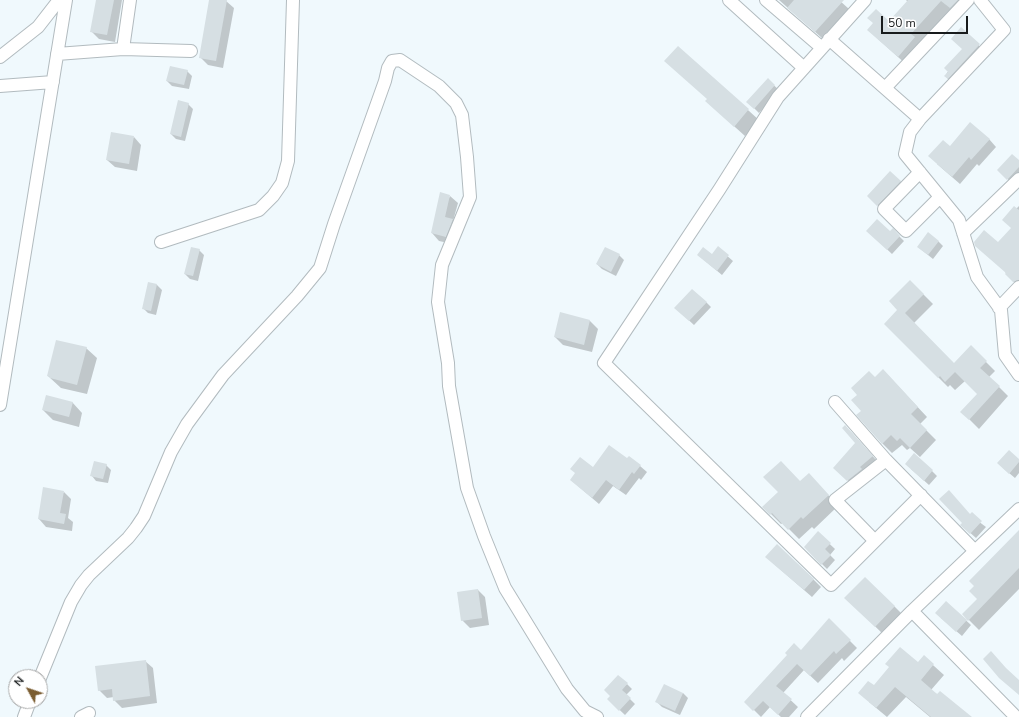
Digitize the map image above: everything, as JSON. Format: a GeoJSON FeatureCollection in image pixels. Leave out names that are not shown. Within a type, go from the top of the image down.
{"type":"FeatureCollection","features":[{"type":"Feature","properties":{"kind":"street"},"geometry":{"type":"LineString","coordinates":[[0,57],[38,27],[59,0]]}},
{"type":"Feature","properties":{"kind":"street"},"geometry":{"type":"LineString","coordinates":[[0,405],[66,0]]}},
{"type":"Feature","properties":{"kind":"street"},"geometry":{"type":"LineString","coordinates":[[123,50],[130,0]]}},
{"type":"Feature","properties":{"kind":"street"},"geometry":{"type":"LineString","coordinates":[[161,242],[259,210],[273,196],[282,183],[288,161],[293,0]]}},
{"type":"Feature","properties":{"kind":"street"},"geometry":{"type":"LineString","coordinates":[[729,0],[804,68]]}},
{"type":"Feature","properties":{"kind":"street"},"geometry":{"type":"LineString","coordinates":[[766,0],[822,48]]}},
{"type":"Feature","properties":{"kind":"street"},"geometry":{"type":"LineString","coordinates":[[885,88],[968,0]]}},
{"type":"Feature","properties":{"kind":"street"},"geometry":{"type":"LineString","coordinates":[[980,0],[1004,30],[920,119],[910,132],[905,154],[959,220],[977,277],[1000,310],[1005,355],[1019,375]]}},
{"type":"Feature","properties":{"kind":"street"},"geometry":{"type":"LineString","coordinates":[[862,1],[778,97],[719,190],[604,363],[830,585],[921,496]]}},
{"type":"Feature","properties":{"kind":"street"},"geometry":{"type":"LineString","coordinates":[[829,39],[920,119]]}},
{"type":"Feature","properties":{"kind":"street"},"geometry":{"type":"LineString","coordinates":[[57,54],[123,50],[191,51]]}},
{"type":"Feature","properties":{"kind":"street"},"geometry":{"type":"LineString","coordinates":[[44,669],[71,602],[80,585],[128,538],[144,516],[171,452],[187,424],[223,375],[297,296],[320,268],[334,224],[385,81],[388,68],[392,61],[400,60],[438,86],[456,103],[462,115],[470,197],[442,265],[438,302],[448,364],[449,386],[467,488],[505,588],[567,689],[585,711],[597,717]]}},
{"type":"Feature","properties":{"kind":"street"},"geometry":{"type":"LineString","coordinates":[[0,86],[53,82]]}},
{"type":"Feature","properties":{"kind":"street"},"geometry":{"type":"LineString","coordinates":[[920,172],[884,209],[906,231],[940,197]]}},
{"type":"Feature","properties":{"kind":"street"},"geometry":{"type":"LineString","coordinates":[[963,233],[1019,178]]}},
{"type":"Feature","properties":{"kind":"street"},"geometry":{"type":"LineString","coordinates":[[999,308],[1019,287]]}},
{"type":"Feature","properties":{"kind":"street"},"geometry":{"type":"LineString","coordinates":[[835,402],[886,460],[975,551]]}},
{"type":"Feature","properties":{"kind":"street"},"geometry":{"type":"LineString","coordinates":[[875,541],[835,500],[886,460]]}},
{"type":"Feature","properties":{"kind":"street"},"geometry":{"type":"LineString","coordinates":[[807,717],[912,611],[1019,509]]}},
{"type":"Feature","properties":{"kind":"street"},"geometry":{"type":"LineString","coordinates":[[912,611],[1016,717]]}},
{"type":"Feature","properties":{"kind":"building"},"geometry":{"type":"Polygon","coordinates":[[[96,0],[114,0],[107,35],[90,32],[96,0]]]}},
{"type":"Feature","properties":{"kind":"building"},"geometry":{"type":"Polygon","coordinates":[[[209,0],[227,0],[216,61],[199,58],[209,0]]]}},
{"type":"Feature","properties":{"kind":"building"},"geometry":{"type":"Polygon","coordinates":[[[794,0],[844,0],[815,32],[787,8],[794,0]]]}},
{"type":"Feature","properties":{"kind":"building"},"geometry":{"type":"Polygon","coordinates":[[[908,0],[958,0],[950,8],[941,1],[911,34],[915,37],[898,57],[867,30],[873,23],[867,18],[876,9],[889,21],[908,0]]]}},
{"type":"Feature","properties":{"kind":"building"},"geometry":{"type":"Polygon","coordinates":[[[961,27],[980,44],[948,79],[944,76],[948,72],[944,68],[962,49],[951,39],[961,27]]]}},
{"type":"Feature","properties":{"kind":"building"},"geometry":{"type":"Polygon","coordinates":[[[678,46],[749,109],[734,127],[705,101],[707,99],[664,61],[678,46]]]}},
{"type":"Feature","properties":{"kind":"building"},"geometry":{"type":"Polygon","coordinates":[[[170,66],[188,70],[184,85],[166,81],[170,66]]]}},
{"type":"Feature","properties":{"kind":"building"},"geometry":{"type":"Polygon","coordinates":[[[768,78],[775,85],[754,109],[746,102],[768,78]]]}},
{"type":"Feature","properties":{"kind":"building"},"geometry":{"type":"Polygon","coordinates":[[[178,100],[189,103],[181,137],[170,134],[178,100]]]}},
{"type":"Feature","properties":{"kind":"building"},"geometry":{"type":"Polygon","coordinates":[[[970,122],[990,139],[971,160],[969,157],[952,177],[928,156],[943,140],[950,146],[970,122]]]}},
{"type":"Feature","properties":{"kind":"building"},"geometry":{"type":"Polygon","coordinates":[[[111,132],[134,136],[129,164],[106,160],[111,132]]]}},
{"type":"Feature","properties":{"kind":"building"},"geometry":{"type":"Polygon","coordinates":[[[1012,154],[1019,160],[1019,167],[1007,180],[997,170],[1012,154]]]}},
{"type":"Feature","properties":{"kind":"building"},"geometry":{"type":"Polygon","coordinates":[[[890,171],[901,181],[877,206],[867,196],[890,171]]]}},
{"type":"Feature","properties":{"kind":"building"},"geometry":{"type":"Polygon","coordinates":[[[440,192],[450,195],[445,217],[453,219],[446,237],[431,233],[440,192]]]}},
{"type":"Feature","properties":{"kind":"building"},"geometry":{"type":"Polygon","coordinates":[[[1014,206],[1019,210],[1019,280],[1013,282],[1005,274],[1006,273],[975,246],[974,242],[984,230],[998,242],[1011,228],[1002,220],[1014,206]]]}},
{"type":"Feature","properties":{"kind":"building"},"geometry":{"type":"Polygon","coordinates":[[[877,219],[890,231],[893,228],[900,236],[887,250],[866,231],[877,219]]]}},
{"type":"Feature","properties":{"kind":"building"},"geometry":{"type":"Polygon","coordinates":[[[928,232],[939,241],[928,255],[917,247],[928,232]]]}},
{"type":"Feature","properties":{"kind":"building"},"geometry":{"type":"Polygon","coordinates":[[[718,246],[729,255],[717,271],[697,255],[703,247],[712,254],[718,246]]]}},
{"type":"Feature","properties":{"kind":"building"},"geometry":{"type":"Polygon","coordinates":[[[191,247],[200,249],[193,276],[184,274],[191,247]]]}},
{"type":"Feature","properties":{"kind":"building"},"geometry":{"type":"Polygon","coordinates":[[[605,247],[620,254],[611,272],[596,264],[605,247]]]}},
{"type":"Feature","properties":{"kind":"building"},"geometry":{"type":"Polygon","coordinates":[[[910,280],[924,294],[905,313],[954,363],[971,345],[987,361],[980,368],[1000,386],[969,420],[960,412],[977,394],[955,372],[945,382],[940,376],[938,378],[884,324],[897,310],[889,301],[910,280]]]}},
{"type":"Feature","properties":{"kind":"building"},"geometry":{"type":"Polygon","coordinates":[[[148,282],[157,284],[151,311],[142,309],[148,282]]]}},
{"type":"Feature","properties":{"kind":"building"},"geometry":{"type":"Polygon","coordinates":[[[692,289],[707,302],[689,321],[674,308],[692,289]]]}},
{"type":"Feature","properties":{"kind":"building"},"geometry":{"type":"Polygon","coordinates":[[[560,312],[590,320],[584,345],[554,337],[560,312]]]}},
{"type":"Feature","properties":{"kind":"building"},"geometry":{"type":"Polygon","coordinates":[[[56,340],[87,347],[77,385],[47,376],[56,340]]]}},
{"type":"Feature","properties":{"kind":"building"},"geometry":{"type":"Polygon","coordinates":[[[883,369],[918,407],[911,414],[927,430],[910,448],[900,438],[897,441],[891,435],[882,444],[856,415],[861,411],[851,400],[857,395],[851,388],[869,371],[875,377],[883,369]]]}},
{"type":"Feature","properties":{"kind":"building"},"geometry":{"type":"Polygon","coordinates":[[[46,395],[73,402],[69,417],[42,410],[46,395]]]}},
{"type":"Feature","properties":{"kind":"building"},"geometry":{"type":"Polygon","coordinates":[[[845,425],[873,456],[860,467],[862,469],[847,481],[833,468],[855,443],[842,428],[845,425]]]}},
{"type":"Feature","properties":{"kind":"building"},"geometry":{"type":"Polygon","coordinates":[[[609,445],[627,458],[629,456],[641,465],[634,474],[632,472],[619,490],[606,480],[592,498],[570,480],[575,473],[570,469],[580,457],[593,467],[609,445]]]}},
{"type":"Feature","properties":{"kind":"building"},"geometry":{"type":"Polygon","coordinates":[[[1009,450],[1019,459],[1019,462],[1009,474],[997,463],[1009,450]]]}},
{"type":"Feature","properties":{"kind":"building"},"geometry":{"type":"Polygon","coordinates":[[[914,453],[933,470],[924,481],[905,464],[914,453]]]}},
{"type":"Feature","properties":{"kind":"building"},"geometry":{"type":"Polygon","coordinates":[[[94,461],[107,464],[103,479],[90,476],[94,461]]]}},
{"type":"Feature","properties":{"kind":"building"},"geometry":{"type":"Polygon","coordinates":[[[781,461],[800,481],[809,473],[829,495],[803,519],[801,517],[788,530],[772,513],[770,515],[762,507],[778,492],[763,477],[781,461]]]}},
{"type":"Feature","properties":{"kind":"building"},"geometry":{"type":"Polygon","coordinates":[[[43,487],[64,491],[60,513],[66,514],[64,524],[38,519],[43,487]]]}},
{"type":"Feature","properties":{"kind":"building"},"geometry":{"type":"Polygon","coordinates":[[[949,490],[970,514],[972,512],[982,521],[970,534],[960,525],[962,523],[939,499],[949,490]]]}},
{"type":"Feature","properties":{"kind":"building"},"geometry":{"type":"Polygon","coordinates":[[[1019,530],[1019,568],[968,621],[962,614],[977,599],[969,591],[974,586],[969,581],[1019,530]]]}},
{"type":"Feature","properties":{"kind":"building"},"geometry":{"type":"Polygon","coordinates":[[[818,531],[831,543],[825,549],[831,555],[821,565],[804,547],[818,531]]]}},
{"type":"Feature","properties":{"kind":"building"},"geometry":{"type":"Polygon","coordinates":[[[777,544],[814,579],[804,590],[765,557],[777,544]]]}},
{"type":"Feature","properties":{"kind":"building"},"geometry":{"type":"Polygon","coordinates":[[[865,577],[895,606],[875,627],[844,598],[865,577]]]}},
{"type":"Feature","properties":{"kind":"building"},"geometry":{"type":"Polygon","coordinates":[[[478,589],[482,618],[461,621],[457,592],[478,589]]]}},
{"type":"Feature","properties":{"kind":"building"},"geometry":{"type":"Polygon","coordinates":[[[946,601],[967,620],[956,632],[935,613],[946,601]]]}},
{"type":"Feature","properties":{"kind":"building"},"geometry":{"type":"Polygon","coordinates":[[[829,618],[851,640],[836,654],[834,651],[810,676],[797,664],[776,686],[792,699],[778,715],[763,701],[753,711],[744,702],[787,655],[785,653],[794,643],[801,650],[829,618]]]}},
{"type":"Feature","properties":{"kind":"building"},"geometry":{"type":"Polygon","coordinates":[[[900,647],[918,662],[924,655],[934,664],[921,680],[937,694],[940,691],[972,717],[931,717],[895,687],[876,708],[858,693],[868,681],[874,685],[889,667],[885,664],[900,647]]]}},
{"type":"Feature","properties":{"kind":"building"},"geometry":{"type":"Polygon","coordinates":[[[991,651],[1019,680],[1019,695],[999,678],[983,659],[991,651]]]}},
{"type":"Feature","properties":{"kind":"building"},"geometry":{"type":"Polygon","coordinates":[[[146,660],[150,696],[113,701],[112,689],[98,691],[95,666],[146,660]]]}},
{"type":"Feature","properties":{"kind":"building"},"geometry":{"type":"Polygon","coordinates":[[[618,675],[628,683],[622,690],[631,698],[619,711],[607,699],[610,696],[604,690],[618,675]]]}},
{"type":"Feature","properties":{"kind":"building"},"geometry":{"type":"Polygon","coordinates":[[[664,684],[683,693],[675,711],[655,702],[664,684]]]}}]}
